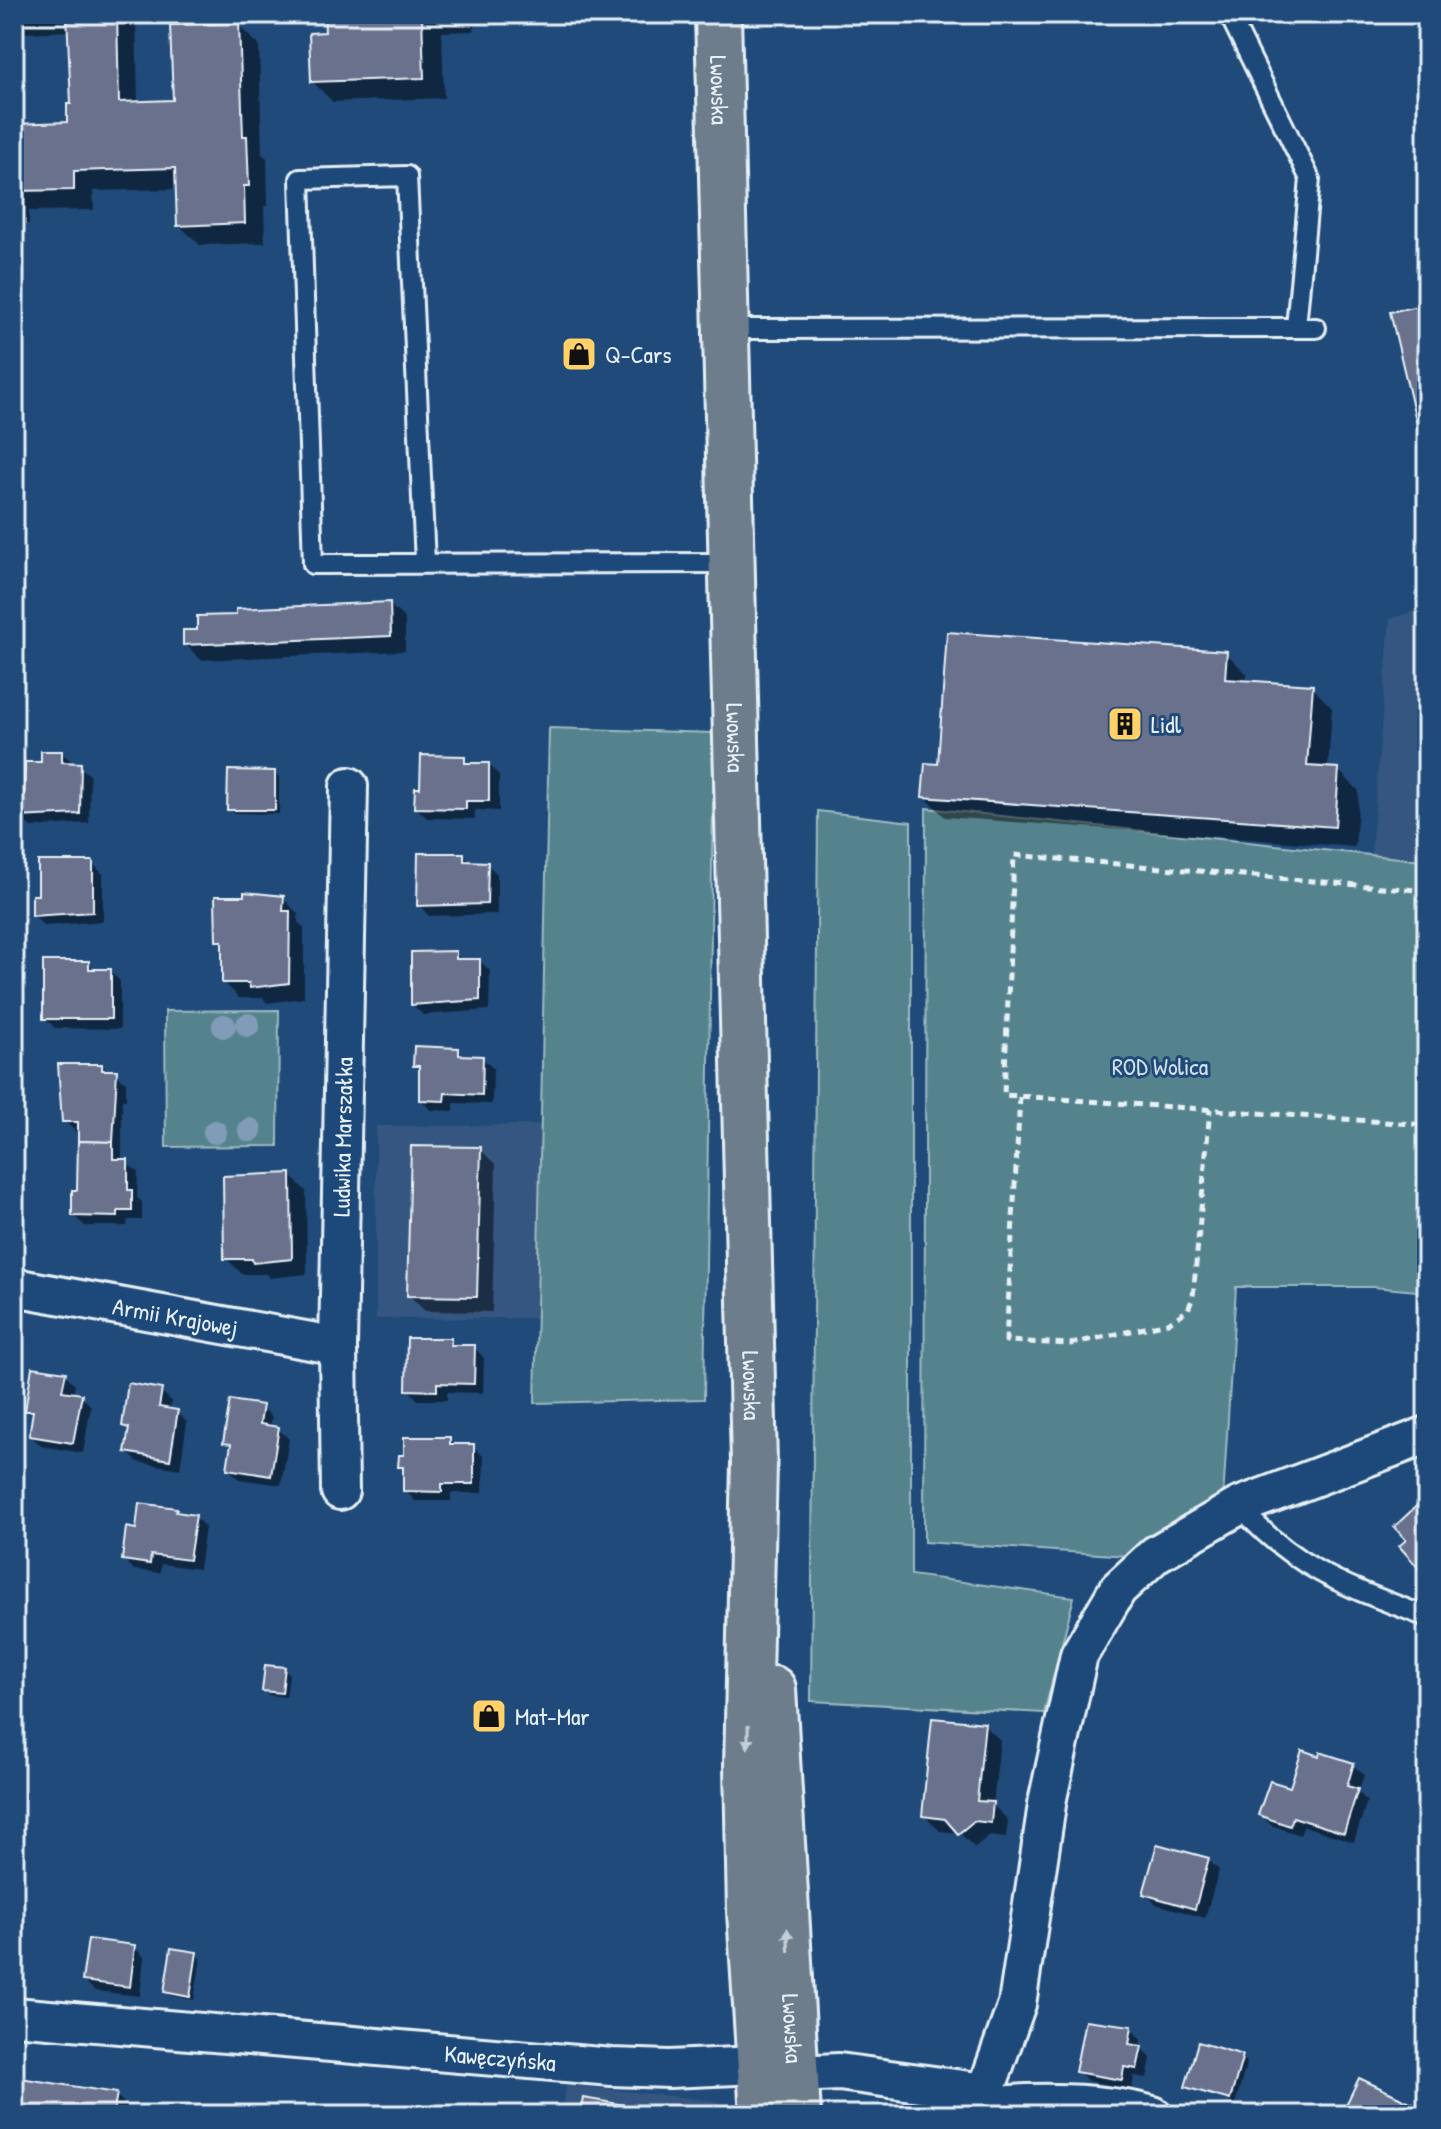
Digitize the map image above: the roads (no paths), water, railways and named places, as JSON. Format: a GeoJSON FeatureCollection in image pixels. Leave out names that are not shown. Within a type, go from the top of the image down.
{"type":"FeatureCollection","features":[{"type":"Feature","properties":{"kind":"main road","name":"Lwowska"},"geometry":{"type":"LineString","coordinates":[[718,14],[754,1463],[747,1766],[784,2085],[763,2115]]}},
{"type":"Feature","properties":{"kind":"street","name":"Ludwika Marszałka"},"geometry":{"type":"LineString","coordinates":[[340,1491],[338,1346],[349,786]]}},
{"type":"Feature","properties":{"kind":"street","name":"Armii Krajowej"},"geometry":{"type":"LineString","coordinates":[[14,1287],[338,1346]]}},
{"type":"Feature","properties":{"kind":"street"},"geometry":{"type":"LineString","coordinates":[[983,2100],[1017,2004],[1048,1798],[1079,1655],[1118,1589],[1156,1554],[1239,1506],[1427,1435]]}},
{"type":"Feature","properties":{"kind":"street","name":"Kawęczyńska"},"geometry":{"type":"LineString","coordinates":[[14,2016],[612,2067],[669,2069],[784,2085],[839,2072],[983,2100],[1153,2115]]}},
{"type":"Feature","properties":{"kind":"lane"},"geometry":{"type":"LineString","coordinates":[[1229,14],[1310,179],[1296,327]]}},
{"type":"Feature","properties":{"kind":"lane"},"geometry":{"type":"LineString","coordinates":[[425,563],[407,176],[300,179],[313,564],[732,563]]}},
{"type":"Feature","properties":{"kind":"lane"},"geometry":{"type":"LineString","coordinates":[[726,329],[1316,328]]}},
{"type":"Feature","properties":{"kind":"lane"},"geometry":{"type":"LineString","coordinates":[[1239,1506],[1269,1540],[1315,1572],[1427,1617]]}},
{"type":"Feature","properties":{"kind":"place","name":"Q-Cars"},"geometry":{"type":"Point","coordinates":[579,354]}},
{"type":"Feature","properties":{"kind":"place","name":"Lidl"},"geometry":{"type":"Point","coordinates":[1125,724]}},
{"type":"Feature","properties":{"kind":"place","name":"Mat-Mar"},"geometry":{"type":"Point","coordinates":[489,1716]}},
{"type":"Feature","properties":{"kind":"park label","name":"ROD Wolica"},"geometry":{"type":"Point","coordinates":[1160,1066]}}]}
